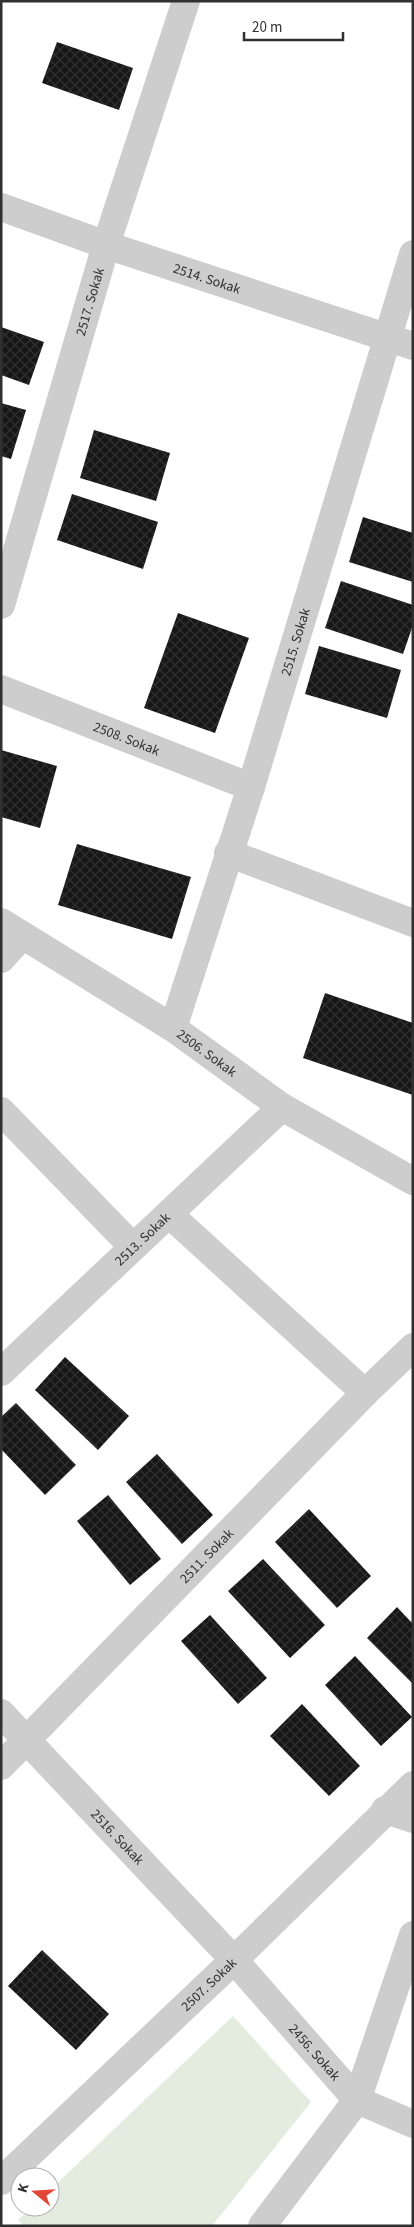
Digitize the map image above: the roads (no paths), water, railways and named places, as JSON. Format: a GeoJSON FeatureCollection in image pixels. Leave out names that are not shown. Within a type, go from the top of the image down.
{"type":"FeatureCollection","features":[{"type":"Feature","properties":{"kind":"street","name":"2517. Sokak"},"geometry":{"type":"LineString","coordinates":[[1,605],[106,245],[186,1]]}},
{"type":"Feature","properties":{"kind":"street","name":"2514. Sokak"},"geometry":{"type":"LineString","coordinates":[[1,207],[106,245],[413,346]]}},
{"type":"Feature","properties":{"kind":"street","name":"2515. Sokak"},"geometry":{"type":"LineString","coordinates":[[173,1028],[251,788],[413,254]]}},
{"type":"Feature","properties":{"kind":"street","name":"2508. Sokak"},"geometry":{"type":"LineString","coordinates":[[1,689],[251,788]]}},
{"type":"Feature","properties":{"kind":"street"},"geometry":{"type":"LineString","coordinates":[[228,854],[413,923]]}},
{"type":"Feature","properties":{"kind":"street"},"geometry":{"type":"LineString","coordinates":[[1,959],[12,929]]}},
{"type":"Feature","properties":{"kind":"street","name":"2506. Sokak"},"geometry":{"type":"LineString","coordinates":[[12,929],[173,1028],[282,1107],[413,1181]]}},
{"type":"Feature","properties":{"kind":"street","name":"2513. Sokak"},"geometry":{"type":"LineString","coordinates":[[1,1372],[282,1107]]}},
{"type":"Feature","properties":{"kind":"street"},"geometry":{"type":"LineString","coordinates":[[1,1111],[134,1247]]}},
{"type":"Feature","properties":{"kind":"street"},"geometry":{"type":"LineString","coordinates":[[169,1214],[365,1393]]}},
{"type":"Feature","properties":{"kind":"street","name":"2511. Sokak"},"geometry":{"type":"LineString","coordinates":[[1,1766],[365,1393],[413,1347]]}},
{"type":"Feature","properties":{"kind":"street","name":"2516. Sokak"},"geometry":{"type":"LineString","coordinates":[[1,1713],[234,1960]]}},
{"type":"Feature","properties":{"kind":"street","name":"2507. Sokak"},"geometry":{"type":"LineString","coordinates":[[1,2181],[234,1960],[385,1810],[413,1785]]}},
{"type":"Feature","properties":{"kind":"street"},"geometry":{"type":"LineString","coordinates":[[385,1810],[413,1819]]}},
{"type":"Feature","properties":{"kind":"street"},"geometry":{"type":"LineString","coordinates":[[262,2226],[357,2100],[413,1936]]}},
{"type":"Feature","properties":{"kind":"street","name":"2456. Sokak"},"geometry":{"type":"LineString","coordinates":[[234,1960],[357,2100],[413,2124]]}}]}
